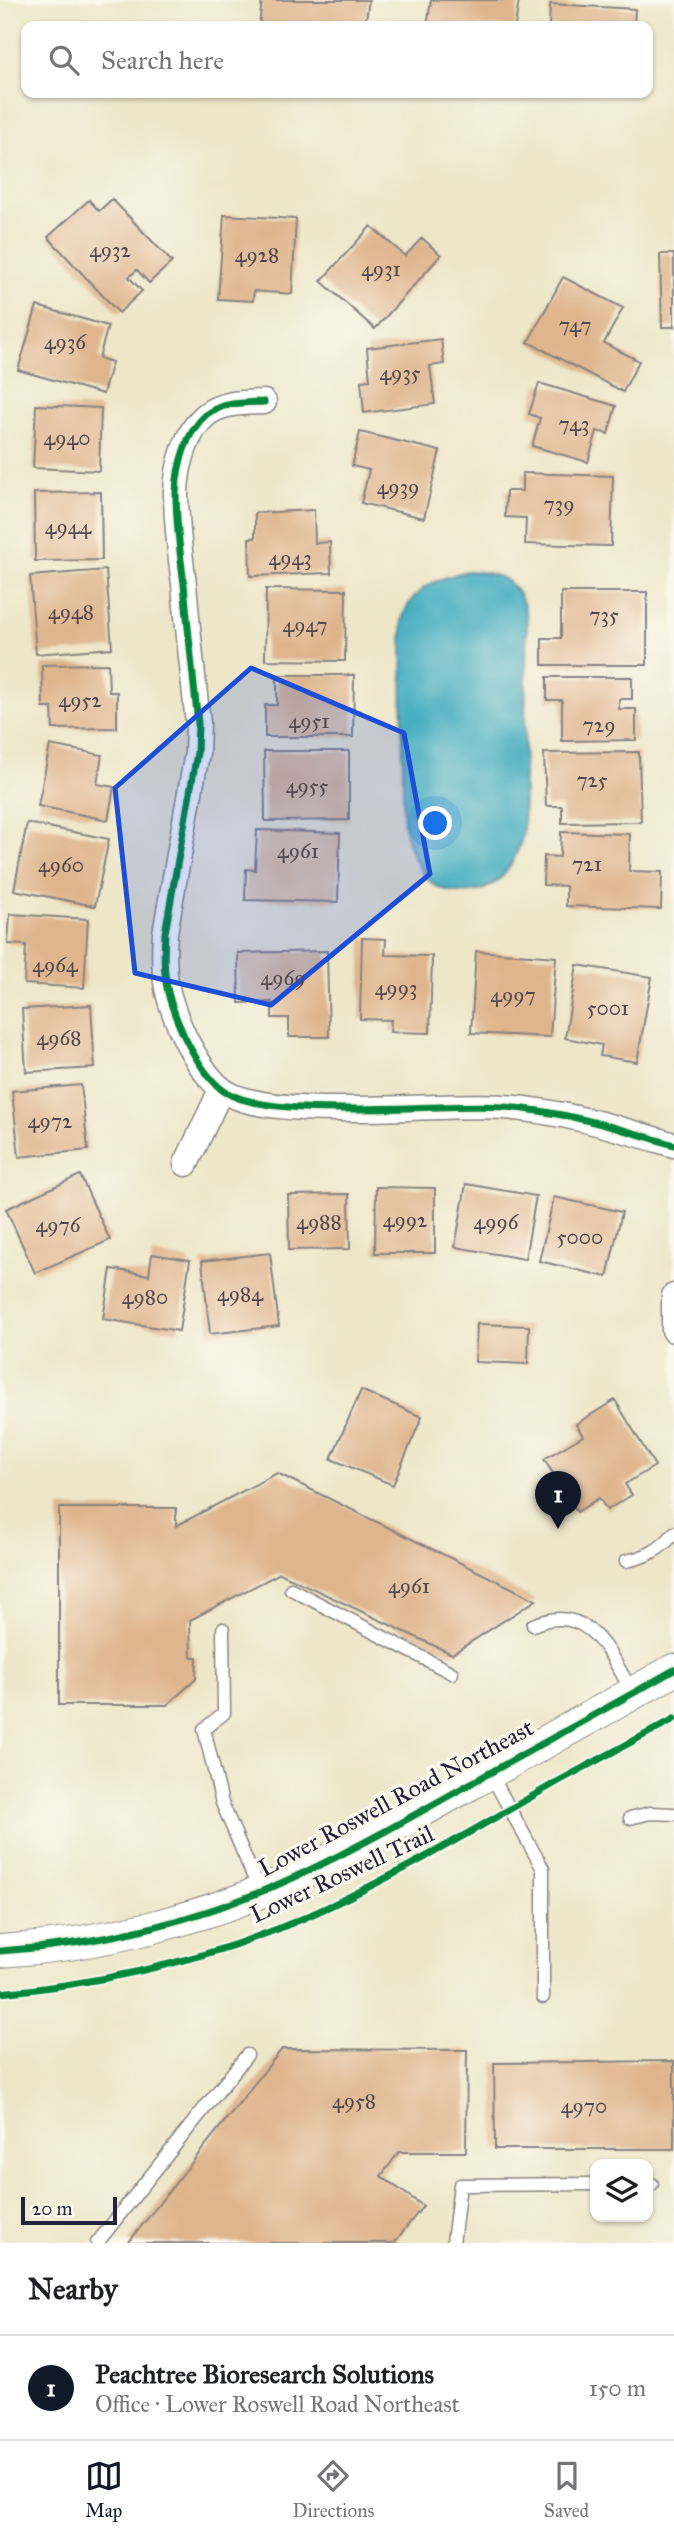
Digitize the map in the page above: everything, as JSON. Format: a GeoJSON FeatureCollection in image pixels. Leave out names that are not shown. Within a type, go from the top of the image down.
{"type":"FeatureCollection","features":[{"type":"Feature","properties":{"kind":"street"},"geometry":{"type":"LineString","coordinates":[[264,402],[219,407],[205,415],[190,433],[176,490],[198,733],[194,773],[165,933],[163,962],[165,985],[173,1013],[188,1044],[202,1068],[221,1090],[251,1102],[286,1108],[501,1106],[558,1112],[613,1125],[674,1145]]}},
{"type":"Feature","properties":{"kind":"street"},"geometry":{"type":"LineString","coordinates":[[187,1164],[221,1090]]}},
{"type":"Feature","properties":{"kind":"street"},"geometry":{"type":"LineString","coordinates":[[674,1296],[674,1330]]}},
{"type":"Feature","properties":{"kind":"street","name":"Lower Roswell Road Northeast"},"geometry":{"type":"LineString","coordinates":[[0,1951],[52,1946],[145,1928],[184,1918],[260,1892],[366,1842],[674,1670]]}},
{"type":"Feature","properties":{"kind":"lane"},"geometry":{"type":"LineString","coordinates":[[626,1561],[646,1557],[668,1541],[674,1533]]}},
{"type":"Feature","properties":{"kind":"lane"},"geometry":{"type":"LineString","coordinates":[[291,1589],[452,1672]]}},
{"type":"Feature","properties":{"kind":"lane"},"geometry":{"type":"LineString","coordinates":[[533,1625],[560,1617],[588,1628],[600,1639],[633,1693]]}},
{"type":"Feature","properties":{"kind":"lane"},"geometry":{"type":"LineString","coordinates":[[223,1629],[224,1713],[204,1729],[222,1804],[260,1892]]}},
{"type":"Feature","properties":{"kind":"lane"},"geometry":{"type":"LineString","coordinates":[[490,1773],[543,1869],[542,1997]]}},
{"type":"Feature","properties":{"kind":"lane"},"geometry":{"type":"LineString","coordinates":[[630,1818],[650,1813],[674,1814]]}},
{"type":"Feature","properties":{"kind":"lane"},"geometry":{"type":"LineString","coordinates":[[97,2243],[247,2055]]}},
{"type":"Feature","properties":{"kind":"lane"},"geometry":{"type":"LineString","coordinates":[[453,2243],[460,2185],[590,2184]]}},
{"type":"Feature","properties":{"kind":"highlighted area"},"geometry":{"type":"Polygon","coordinates":[[[251,668],[404,733],[430,874],[271,1005],[135,973],[115,788],[251,668]]]}},
{"type":"Feature","properties":{"kind":"water"},"geometry":{"type":"Polygon","coordinates":[[[467,571],[490,574],[508,581],[520,596],[527,618],[523,833],[515,857],[502,877],[483,890],[457,892],[438,887],[426,877],[410,848],[403,824],[402,619],[412,599],[427,586],[467,571]]]}},
{"type":"Feature","properties":{"kind":"building"},"geometry":{"type":"Polygon","coordinates":[[[262,0],[369,0],[366,21],[260,21],[262,0]]]}},
{"type":"Feature","properties":{"kind":"building"},"geometry":{"type":"Polygon","coordinates":[[[431,0],[519,0],[516,21],[428,21],[431,0]]]}},
{"type":"Feature","properties":{"kind":"building"},"geometry":{"type":"Polygon","coordinates":[[[550,4],[635,9],[634,21],[549,21],[550,4]]]}},
{"type":"Feature","properties":{"kind":"building"},"geometry":{"type":"Polygon","coordinates":[[[112,199],[172,262],[149,283],[137,270],[129,277],[142,291],[119,313],[48,237],[89,200],[99,211],[112,199]]]}},
{"type":"Feature","properties":{"kind":"building"},"geometry":{"type":"Polygon","coordinates":[[[224,215],[296,219],[292,294],[254,291],[253,301],[218,299],[224,215]]]}},
{"type":"Feature","properties":{"kind":"building"},"geometry":{"type":"Polygon","coordinates":[[[371,226],[405,256],[422,238],[441,255],[375,329],[321,281],[371,226]]]}},
{"type":"Feature","properties":{"kind":"building"},"geometry":{"type":"Polygon","coordinates":[[[660,254],[674,254],[674,327],[662,327],[660,254]]]}},
{"type":"Feature","properties":{"kind":"building"},"geometry":{"type":"Polygon","coordinates":[[[563,277],[623,308],[604,343],[639,361],[623,392],[528,342],[563,277]]]}},
{"type":"Feature","properties":{"kind":"building"},"geometry":{"type":"Polygon","coordinates":[[[37,306],[108,326],[99,358],[112,362],[103,394],[18,370],[37,306]]]}},
{"type":"Feature","properties":{"kind":"building"},"geometry":{"type":"Polygon","coordinates":[[[441,339],[444,364],[430,366],[435,404],[364,413],[361,381],[370,380],[367,348],[441,339]]]}},
{"type":"Feature","properties":{"kind":"building"},"geometry":{"type":"Polygon","coordinates":[[[539,383],[616,406],[608,434],[597,431],[588,462],[532,446],[540,418],[529,414],[539,383]]]}},
{"type":"Feature","properties":{"kind":"building"},"geometry":{"type":"Polygon","coordinates":[[[36,405],[101,408],[99,471],[33,468],[36,405]]]}},
{"type":"Feature","properties":{"kind":"building"},"geometry":{"type":"Polygon","coordinates":[[[360,432],[440,451],[424,518],[361,503],[369,470],[352,466],[360,432]]]}},
{"type":"Feature","properties":{"kind":"building"},"geometry":{"type":"Polygon","coordinates":[[[522,473],[613,476],[611,546],[525,544],[526,518],[505,517],[506,491],[522,491],[522,473]]]}},
{"type":"Feature","properties":{"kind":"building"},"geometry":{"type":"Polygon","coordinates":[[[101,492],[102,560],[35,561],[34,493],[101,492]]]}},
{"type":"Feature","properties":{"kind":"building"},"geometry":{"type":"Polygon","coordinates":[[[314,510],[315,543],[330,542],[331,573],[250,576],[249,538],[255,538],[255,513],[314,510]]]}},
{"type":"Feature","properties":{"kind":"building"},"geometry":{"type":"Polygon","coordinates":[[[106,570],[112,648],[36,654],[30,576],[106,570]]]}},
{"type":"Feature","properties":{"kind":"building"},"geometry":{"type":"Polygon","coordinates":[[[266,589],[346,590],[345,661],[265,660],[266,589]]]}},
{"type":"Feature","properties":{"kind":"building"},"geometry":{"type":"Polygon","coordinates":[[[561,592],[647,592],[647,665],[542,665],[542,638],[561,638],[561,592]]]}},
{"type":"Feature","properties":{"kind":"building"},"geometry":{"type":"Polygon","coordinates":[[[108,664],[109,692],[117,692],[117,728],[53,729],[52,708],[43,708],[42,665],[108,664]]]}},
{"type":"Feature","properties":{"kind":"building"},"geometry":{"type":"Polygon","coordinates":[[[277,675],[354,675],[353,737],[265,737],[265,705],[277,705],[277,675]]]}},
{"type":"Feature","properties":{"kind":"building"},"geometry":{"type":"Polygon","coordinates":[[[547,677],[632,677],[632,699],[619,699],[619,709],[636,709],[636,740],[562,741],[562,700],[547,700],[547,677]]]}},
{"type":"Feature","properties":{"kind":"building"},"geometry":{"type":"Polygon","coordinates":[[[50,745],[102,755],[97,784],[114,787],[108,820],[38,806],[50,745]]]}},
{"type":"Feature","properties":{"kind":"building"},"geometry":{"type":"Polygon","coordinates":[[[264,751],[349,751],[349,820],[265,821],[264,751]]]}},
{"type":"Feature","properties":{"kind":"building"},"geometry":{"type":"Polygon","coordinates":[[[639,752],[641,822],[562,823],[562,806],[546,806],[544,753],[639,752]]]}},
{"type":"Feature","properties":{"kind":"building"},"geometry":{"type":"Polygon","coordinates":[[[27,823],[109,839],[95,906],[14,890],[27,823]]]}},
{"type":"Feature","properties":{"kind":"building"},"geometry":{"type":"Polygon","coordinates":[[[257,830],[340,833],[338,902],[245,900],[246,869],[255,870],[257,830]]]}},
{"type":"Feature","properties":{"kind":"building"},"geometry":{"type":"Polygon","coordinates":[[[561,832],[630,834],[629,871],[662,872],[661,909],[566,906],[566,886],[543,885],[544,856],[560,857],[561,832]]]}},
{"type":"Feature","properties":{"kind":"building"},"geometry":{"type":"Polygon","coordinates":[[[10,914],[88,919],[84,988],[24,984],[26,945],[8,944],[10,914]]]}},
{"type":"Feature","properties":{"kind":"building"},"geometry":{"type":"Polygon","coordinates":[[[362,938],[386,939],[385,955],[432,956],[430,1033],[390,1032],[391,1020],[360,1019],[362,938]]]}},
{"type":"Feature","properties":{"kind":"building"},"geometry":{"type":"Polygon","coordinates":[[[327,951],[329,1037],[289,1037],[289,1018],[272,1018],[272,1002],[239,1003],[238,953],[327,951]]]}},
{"type":"Feature","properties":{"kind":"building"},"geometry":{"type":"Polygon","coordinates":[[[476,951],[556,957],[550,1037],[471,1033],[476,951]]]}},
{"type":"Feature","properties":{"kind":"building"},"geometry":{"type":"Polygon","coordinates":[[[577,965],[652,977],[637,1062],[600,1056],[602,1045],[565,1038],[577,965]]]}},
{"type":"Feature","properties":{"kind":"building"},"geometry":{"type":"Polygon","coordinates":[[[91,1005],[95,1068],[26,1072],[22,1009],[91,1005]]]}},
{"type":"Feature","properties":{"kind":"building"},"geometry":{"type":"Polygon","coordinates":[[[81,1085],[88,1150],[19,1157],[12,1091],[81,1085]]]}},
{"type":"Feature","properties":{"kind":"building"},"geometry":{"type":"Polygon","coordinates":[[[80,1175],[110,1240],[35,1273],[6,1209],[80,1175]]]}},
{"type":"Feature","properties":{"kind":"building"},"geometry":{"type":"Polygon","coordinates":[[[466,1184],[536,1196],[525,1259],[455,1247],[466,1184]]]}},
{"type":"Feature","properties":{"kind":"building"},"geometry":{"type":"Polygon","coordinates":[[[376,1187],[435,1188],[435,1253],[375,1253],[376,1187]]]}},
{"type":"Feature","properties":{"kind":"building"},"geometry":{"type":"Polygon","coordinates":[[[349,1194],[350,1249],[289,1250],[288,1195],[349,1194]]]}},
{"type":"Feature","properties":{"kind":"building"},"geometry":{"type":"Polygon","coordinates":[[[554,1197],[622,1212],[607,1277],[539,1261],[554,1197]]]}},
{"type":"Feature","properties":{"kind":"building"},"geometry":{"type":"Polygon","coordinates":[[[270,1253],[279,1326],[210,1334],[202,1261],[270,1253]]]}},
{"type":"Feature","properties":{"kind":"building"},"geometry":{"type":"Polygon","coordinates":[[[152,1254],[190,1260],[179,1331],[103,1319],[111,1269],[149,1275],[152,1254]]]}},
{"type":"Feature","properties":{"kind":"building"},"geometry":{"type":"Polygon","coordinates":[[[477,1324],[529,1326],[528,1364],[475,1362],[477,1324]]]}},
{"type":"Feature","properties":{"kind":"building"},"geometry":{"type":"Polygon","coordinates":[[[361,1390],[422,1417],[393,1485],[331,1459],[361,1390]]]}},
{"type":"Feature","properties":{"kind":"building"},"geometry":{"type":"Polygon","coordinates":[[[615,1400],[655,1466],[625,1484],[632,1495],[607,1510],[599,1498],[577,1512],[544,1459],[583,1436],[576,1424],[615,1400]]]}},
{"type":"Feature","properties":{"kind":"building"},"geometry":{"type":"Polygon","coordinates":[[[277,1473],[536,1600],[452,1654],[280,1573],[190,1620],[191,1657],[197,1657],[196,1679],[167,1705],[59,1705],[59,1508],[176,1508],[176,1526],[277,1473]]]}},
{"type":"Feature","properties":{"kind":"building"},"geometry":{"type":"Polygon","coordinates":[[[282,2049],[467,2050],[466,2152],[399,2152],[381,2176],[423,2206],[394,2243],[128,2243],[282,2049]]]}},
{"type":"Feature","properties":{"kind":"building"},"geometry":{"type":"Polygon","coordinates":[[[674,2061],[674,2149],[495,2149],[494,2063],[674,2061]]]}},
{"type":"Feature","properties":{"kind":"cycle path"},"geometry":{"type":"LineString","coordinates":[[264,402],[227,405],[207,414],[188,439],[177,482],[177,527],[198,723],[197,753],[165,933],[164,962],[169,998],[191,1050],[220,1088],[241,1099],[312,1109],[475,1106],[525,1109],[590,1121],[674,1145]]}},
{"type":"Feature","properties":{"kind":"cycle path","name":"Lower Roswell Trail"},"geometry":{"type":"LineString","coordinates":[[0,1951],[114,1936],[189,1917],[262,1891],[368,1840],[674,1670]]}},
{"type":"Feature","properties":{"kind":"cycle path","name":"Lower Roswell Trail"},"geometry":{"type":"LineString","coordinates":[[0,1993],[78,1983],[155,1968],[268,1933],[336,1903],[400,1870],[674,1719]]}},
{"type":"Feature","properties":{"kind":"place","name":"Peachtree Bioresearch Solutions"},"geometry":{"type":"Point","coordinates":[558,1529]}}]}
